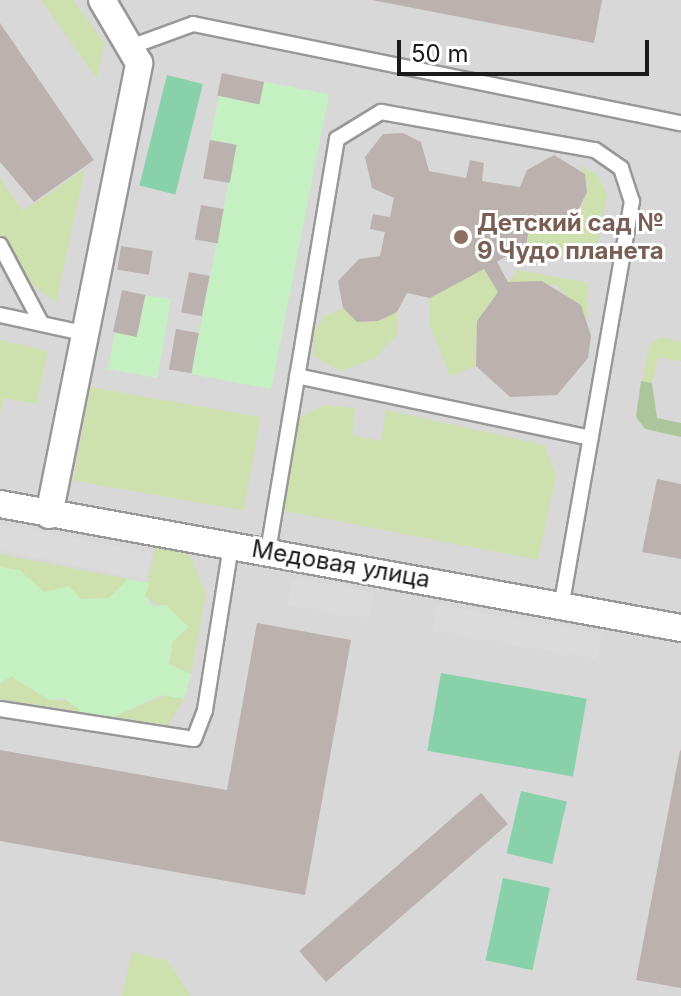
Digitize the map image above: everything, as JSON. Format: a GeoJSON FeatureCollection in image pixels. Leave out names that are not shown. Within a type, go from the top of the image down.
{"type":"FeatureCollection","features":[{"type":"Feature","properties":{"kind":"street"},"geometry":{"type":"LineString","coordinates":[[49,515],[139,63],[133,46],[102,0]]}},
{"type":"Feature","properties":{"kind":"street","name":"Медовая улица"},"geometry":{"type":"LineString","coordinates":[[0,504],[681,628]]}},
{"type":"Feature","properties":{"kind":"lane"},"geometry":{"type":"LineString","coordinates":[[133,46],[193,24],[681,123]]}},
{"type":"Feature","properties":{"kind":"lane"},"geometry":{"type":"LineString","coordinates":[[268,551],[337,139],[354,122],[381,112],[595,150],[621,168],[632,201],[562,604]]}},
{"type":"Feature","properties":{"kind":"lane"},"geometry":{"type":"LineString","coordinates":[[0,245],[40,321]]}},
{"type":"Feature","properties":{"kind":"lane"},"geometry":{"type":"LineString","coordinates":[[0,315],[40,321],[87,334]]}},
{"type":"Feature","properties":{"kind":"lane"},"geometry":{"type":"LineString","coordinates":[[297,376],[591,438]]}},
{"type":"Feature","properties":{"kind":"lane"},"geometry":{"type":"LineString","coordinates":[[0,709],[194,739],[205,710],[231,545]]}},
{"type":"Feature","properties":{"kind":"shaded area"},"geometry":{"type":"Polygon","coordinates":[[[0,0],[681,0],[681,996],[0,996],[0,0]]]}},
{"type":"Feature","properties":{"kind":"shaded area"},"geometry":{"type":"Polygon","coordinates":[[[0,524],[151,553],[146,579],[0,550],[0,524]]]}},
{"type":"Feature","properties":{"kind":"shaded area"},"geometry":{"type":"Polygon","coordinates":[[[292,578],[374,592],[369,619],[287,605],[292,578]]]}},
{"type":"Feature","properties":{"kind":"shaded area"},"geometry":{"type":"Polygon","coordinates":[[[437,605],[601,634],[597,660],[432,631],[437,605]]]}},
{"type":"Feature","properties":{"kind":"green space"},"geometry":{"type":"Polygon","coordinates":[[[41,0],[73,0],[105,43],[97,79],[41,0]]]}},
{"type":"Feature","properties":{"kind":"green space"},"geometry":{"type":"Polygon","coordinates":[[[167,75],[203,84],[175,195],[139,186],[167,75]]]}},
{"type":"Feature","properties":{"kind":"green space"},"geometry":{"type":"Polygon","coordinates":[[[264,82],[329,94],[271,389],[191,374],[236,145],[210,140],[219,96],[260,103],[264,82]]]}},
{"type":"Feature","properties":{"kind":"green space"},"geometry":{"type":"Polygon","coordinates":[[[579,165],[597,175],[607,195],[594,262],[526,244],[531,222],[562,224],[582,208],[588,183],[579,165]]]}},
{"type":"Feature","properties":{"kind":"green space"},"geometry":{"type":"Polygon","coordinates":[[[85,169],[56,303],[19,273],[0,245],[0,178],[23,211],[85,169]]]}},
{"type":"Feature","properties":{"kind":"green space"},"geometry":{"type":"Polygon","coordinates":[[[484,269],[498,292],[477,321],[476,366],[450,376],[430,326],[430,298],[484,269]]]}},
{"type":"Feature","properties":{"kind":"green space"},"geometry":{"type":"Polygon","coordinates":[[[518,270],[588,283],[587,319],[557,285],[508,282],[518,270]]]}},
{"type":"Feature","properties":{"kind":"green space"},"geometry":{"type":"Polygon","coordinates":[[[145,295],[171,299],[157,378],[108,369],[115,332],[138,335],[145,295]]]}},
{"type":"Feature","properties":{"kind":"green space"},"geometry":{"type":"Polygon","coordinates":[[[343,308],[366,323],[397,312],[398,334],[374,359],[340,371],[314,356],[313,335],[323,317],[343,308]]]}},
{"type":"Feature","properties":{"kind":"green space"},"geometry":{"type":"Polygon","coordinates":[[[661,337],[681,342],[681,361],[658,357],[652,383],[642,381],[649,346],[661,337]]]}},
{"type":"Feature","properties":{"kind":"green space"},"geometry":{"type":"Polygon","coordinates":[[[0,340],[48,351],[36,404],[4,398],[0,414],[0,340]]]}},
{"type":"Feature","properties":{"kind":"green space"},"geometry":{"type":"Polygon","coordinates":[[[641,381],[652,383],[657,418],[681,423],[681,437],[645,429],[636,417],[641,381]]]}},
{"type":"Feature","properties":{"kind":"green space"},"geometry":{"type":"Polygon","coordinates":[[[90,387],[260,417],[244,511],[74,481],[90,387]]]}},
{"type":"Feature","properties":{"kind":"green space"},"geometry":{"type":"Polygon","coordinates":[[[324,405],[355,408],[352,435],[381,441],[386,410],[544,445],[556,476],[538,560],[275,509],[289,423],[324,405]]]}},
{"type":"Feature","properties":{"kind":"green space"},"geometry":{"type":"Polygon","coordinates":[[[159,533],[190,555],[206,594],[191,674],[169,664],[173,641],[189,628],[145,596],[159,533]]]}},
{"type":"Feature","properties":{"kind":"green space"},"geometry":{"type":"Polygon","coordinates":[[[0,554],[128,579],[109,598],[80,599],[69,587],[44,592],[19,570],[0,567],[0,554]]]}},
{"type":"Feature","properties":{"kind":"green space"},"geometry":{"type":"Polygon","coordinates":[[[0,567],[19,570],[44,592],[69,586],[81,599],[109,598],[128,579],[149,583],[145,596],[153,606],[166,605],[189,627],[173,641],[169,664],[191,674],[184,699],[161,695],[113,717],[82,712],[64,698],[49,700],[11,676],[0,684],[0,567]]]}},
{"type":"Feature","properties":{"kind":"green space"},"geometry":{"type":"Polygon","coordinates":[[[441,673],[587,699],[573,776],[427,751],[441,673]]]}},
{"type":"Feature","properties":{"kind":"green space"},"geometry":{"type":"Polygon","coordinates":[[[11,676],[49,700],[74,701],[82,712],[0,699],[0,684],[11,676]]]}},
{"type":"Feature","properties":{"kind":"green space"},"geometry":{"type":"Polygon","coordinates":[[[171,693],[184,699],[168,725],[113,717],[171,693]]]}},
{"type":"Feature","properties":{"kind":"green space"},"geometry":{"type":"Polygon","coordinates":[[[521,791],[567,802],[552,864],[507,853],[521,791]]]}},
{"type":"Feature","properties":{"kind":"green space"},"geometry":{"type":"Polygon","coordinates":[[[503,878],[550,888],[532,970],[486,960],[503,878]]]}},
{"type":"Feature","properties":{"kind":"green space"},"geometry":{"type":"Polygon","coordinates":[[[132,952],[168,961],[191,996],[122,996],[132,952]]]}},
{"type":"Feature","properties":{"kind":"building"},"geometry":{"type":"Polygon","coordinates":[[[372,0],[602,0],[594,43],[372,0]]]}},
{"type":"Feature","properties":{"kind":"building"},"geometry":{"type":"Polygon","coordinates":[[[0,23],[94,160],[34,202],[0,162],[0,23]]]}},
{"type":"Feature","properties":{"kind":"building"},"geometry":{"type":"Polygon","coordinates":[[[222,73],[264,82],[259,104],[217,95],[222,73]]]}},
{"type":"Feature","properties":{"kind":"building"},"geometry":{"type":"Polygon","coordinates":[[[403,133],[421,142],[429,171],[466,178],[470,160],[484,163],[482,181],[520,187],[527,170],[554,155],[585,174],[587,192],[576,215],[562,224],[531,222],[526,244],[497,262],[508,282],[542,281],[581,305],[591,336],[588,358],[557,395],[510,397],[476,366],[477,321],[498,292],[484,269],[430,298],[407,293],[397,312],[378,321],[357,322],[343,308],[338,281],[359,259],[380,256],[385,232],[370,229],[373,214],[390,217],[394,198],[372,188],[365,157],[383,134],[403,133]]]}},
{"type":"Feature","properties":{"kind":"building"},"geometry":{"type":"Polygon","coordinates":[[[210,140],[237,145],[230,183],[203,178],[210,140]]]}},
{"type":"Feature","properties":{"kind":"building"},"geometry":{"type":"Polygon","coordinates":[[[201,205],[224,209],[218,243],[195,239],[201,205]]]}},
{"type":"Feature","properties":{"kind":"building"},"geometry":{"type":"Polygon","coordinates":[[[121,246],[153,251],[149,275],[117,270],[121,246]]]}},
{"type":"Feature","properties":{"kind":"building"},"geometry":{"type":"Polygon","coordinates":[[[189,272],[210,276],[202,316],[181,312],[189,272]]]}},
{"type":"Feature","properties":{"kind":"building"},"geometry":{"type":"Polygon","coordinates":[[[122,290],[145,295],[137,337],[113,332],[122,290]]]}},
{"type":"Feature","properties":{"kind":"building"},"geometry":{"type":"Polygon","coordinates":[[[176,329],[199,333],[192,373],[169,369],[176,329]]]}},
{"type":"Feature","properties":{"kind":"building"},"geometry":{"type":"Polygon","coordinates":[[[657,479],[681,484],[681,559],[642,552],[657,479]]]}},
{"type":"Feature","properties":{"kind":"building"},"geometry":{"type":"Polygon","coordinates":[[[257,623],[351,640],[305,895],[0,841],[0,750],[227,790],[257,623]]]}},
{"type":"Feature","properties":{"kind":"building"},"geometry":{"type":"Polygon","coordinates":[[[681,751],[681,988],[636,980],[681,751]]]}},
{"type":"Feature","properties":{"kind":"building"},"geometry":{"type":"Polygon","coordinates":[[[481,793],[508,824],[326,982],[299,951],[481,793]]]}},
{"type":"Feature","properties":{"kind":"place","name":"Детский сад № 9 Чудо планета"},"geometry":{"type":"Point","coordinates":[461,237]}}]}
